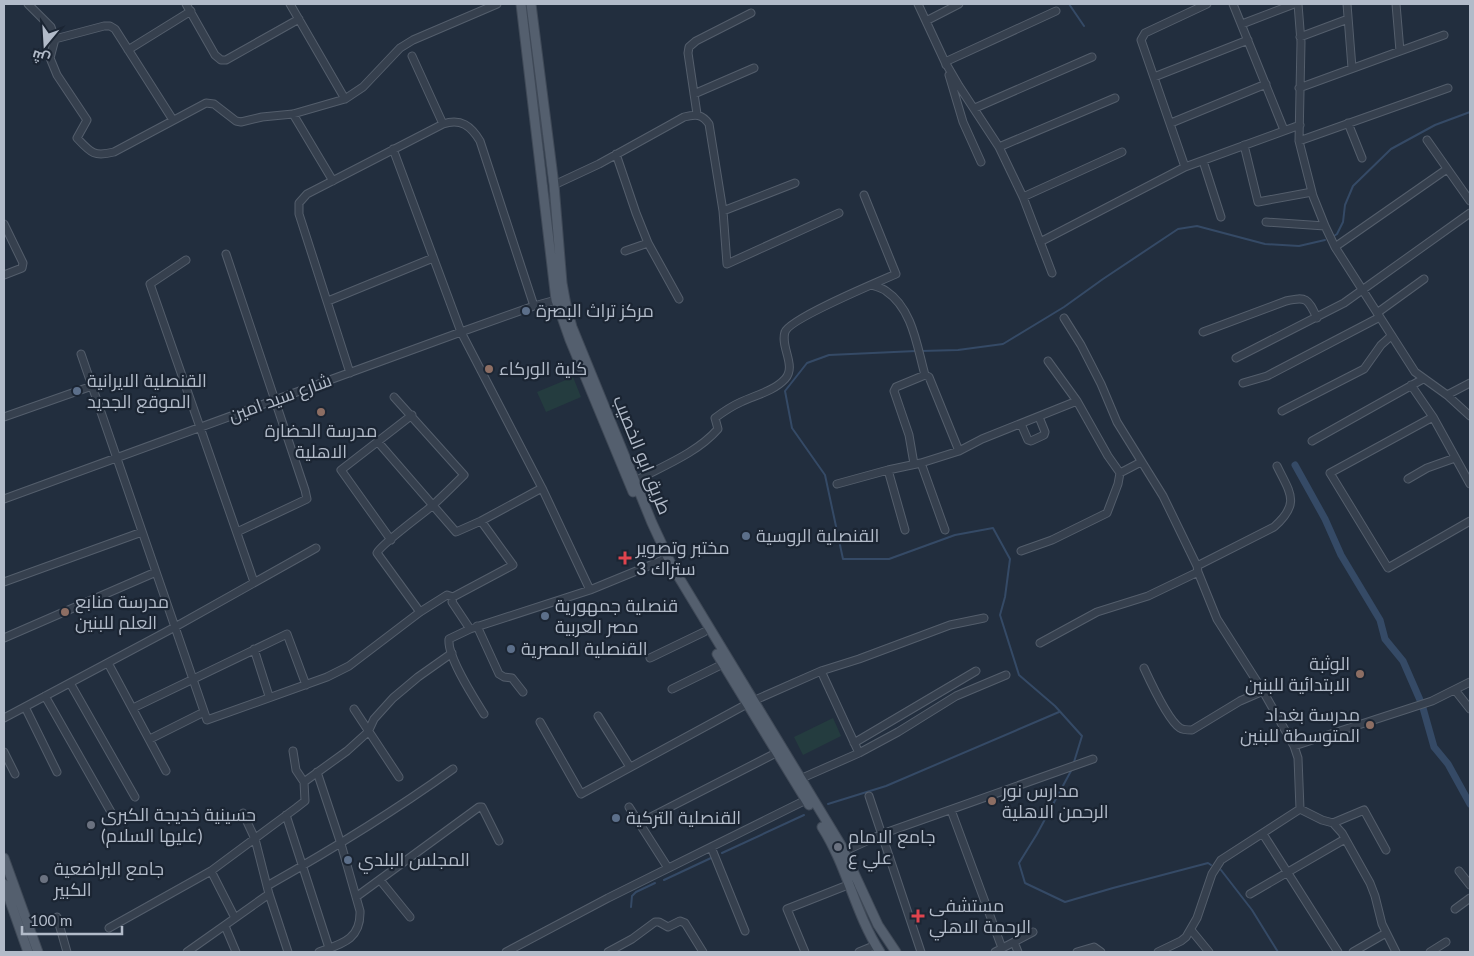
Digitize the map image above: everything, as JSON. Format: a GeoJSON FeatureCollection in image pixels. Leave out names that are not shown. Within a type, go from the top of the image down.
{"type":"FeatureCollection","features":[{"type":"Feature","properties":{"kind":"main road","name":"طريق ابو الخصيب"},"geometry":{"type":"LineString","coordinates":[[522,4],[556,300],[570,340],[672,566],[776,752],[836,848],[878,925],[896,952]]}},
{"type":"Feature","properties":{"kind":"main road","name":"طريق ابو الخصيب"},"geometry":{"type":"LineString","coordinates":[[531,4],[554,185],[562,283],[572,327],[662,560],[723,664],[800,779],[845,851],[867,928],[878,950]]}},
{"type":"Feature","properties":{"kind":"main road"},"geometry":{"type":"LineString","coordinates":[[537,137],[548,135]]}},
{"type":"Feature","properties":{"kind":"main road"},"geometry":{"type":"LineString","coordinates":[[4,858],[38,952]]}},
{"type":"Feature","properties":{"kind":"main road"},"geometry":{"type":"LineString","coordinates":[[4,884],[7,901],[28,952]]}},
{"type":"Feature","properties":{"kind":"street"},"geometry":{"type":"LineString","coordinates":[[28,4],[51,26],[55,39],[50,58],[58,75],[87,120],[77,138],[89,151],[101,155],[114,152],[206,103],[214,104],[236,121],[241,122],[262,117],[293,114],[345,99],[363,87],[400,48],[413,40],[497,4]]}},
{"type":"Feature","properties":{"kind":"street"},"geometry":{"type":"LineString","coordinates":[[186,4],[215,55],[221,60],[226,60],[299,19]]}},
{"type":"Feature","properties":{"kind":"street"},"geometry":{"type":"LineString","coordinates":[[290,4],[345,99]]}},
{"type":"Feature","properties":{"kind":"street"},"geometry":{"type":"LineString","coordinates":[[918,4],[945,62],[999,147],[1023,197],[1052,273]]}},
{"type":"Feature","properties":{"kind":"street"},"geometry":{"type":"LineString","coordinates":[[926,21],[959,4]]}},
{"type":"Feature","properties":{"kind":"street"},"geometry":{"type":"LineString","coordinates":[[1185,167],[1141,40],[1145,33],[1207,4]]}},
{"type":"Feature","properties":{"kind":"street"},"geometry":{"type":"LineString","coordinates":[[1233,4],[1284,130]]}},
{"type":"Feature","properties":{"kind":"street"},"geometry":{"type":"LineString","coordinates":[[1242,24],[1294,4]]}},
{"type":"Feature","properties":{"kind":"street"},"geometry":{"type":"LineString","coordinates":[[1298,4],[1300,37],[1300,125],[1298,141],[1312,192],[1325,226],[1335,247],[1414,372],[1447,396],[1470,416]]}},
{"type":"Feature","properties":{"kind":"street"},"geometry":{"type":"LineString","coordinates":[[1347,4],[1352,68]]}},
{"type":"Feature","properties":{"kind":"street"},"geometry":{"type":"LineString","coordinates":[[1396,4],[1400,51]]}},
{"type":"Feature","properties":{"kind":"street"},"geometry":{"type":"LineString","coordinates":[[128,50],[191,11]]}},
{"type":"Feature","properties":{"kind":"street"},"geometry":{"type":"LineString","coordinates":[[945,62],[1056,11]]}},
{"type":"Feature","properties":{"kind":"street"},"geometry":{"type":"LineString","coordinates":[[697,114],[688,53],[691,44],[751,12]]}},
{"type":"Feature","properties":{"kind":"street"},"geometry":{"type":"LineString","coordinates":[[1300,37],[1348,19]]}},
{"type":"Feature","properties":{"kind":"street"},"geometry":{"type":"LineString","coordinates":[[55,39],[104,26],[110,26],[115,29],[173,120]]}},
{"type":"Feature","properties":{"kind":"street"},"geometry":{"type":"LineString","coordinates":[[1299,88],[1444,35]]}},
{"type":"Feature","properties":{"kind":"street"},"geometry":{"type":"LineString","coordinates":[[1154,77],[1248,40]]}},
{"type":"Feature","properties":{"kind":"street"},"geometry":{"type":"LineString","coordinates":[[412,56],[443,124]]}},
{"type":"Feature","properties":{"kind":"street"},"geometry":{"type":"LineString","coordinates":[[975,108],[1092,57]]}},
{"type":"Feature","properties":{"kind":"street"},"geometry":{"type":"LineString","coordinates":[[945,62],[963,122],[981,162]]}},
{"type":"Feature","properties":{"kind":"street"},"geometry":{"type":"LineString","coordinates":[[694,94],[754,68]]}},
{"type":"Feature","properties":{"kind":"street"},"geometry":{"type":"LineString","coordinates":[[1170,123],[1266,84]]}},
{"type":"Feature","properties":{"kind":"street"},"geometry":{"type":"LineString","coordinates":[[1298,141],[1448,88]]}},
{"type":"Feature","properties":{"kind":"street"},"geometry":{"type":"LineString","coordinates":[[999,147],[1115,98]]}},
{"type":"Feature","properties":{"kind":"street"},"geometry":{"type":"LineString","coordinates":[[293,114],[333,181]]}},
{"type":"Feature","properties":{"kind":"street"},"geometry":{"type":"LineString","coordinates":[[554,185],[684,117],[697,114],[705,118],[709,124],[724,211],[727,264],[839,213]]}},
{"type":"Feature","properties":{"kind":"street"},"geometry":{"type":"LineString","coordinates":[[350,372],[298,209],[302,198],[443,124],[455,121],[467,124],[480,141],[534,306]]}},
{"type":"Feature","properties":{"kind":"street"},"geometry":{"type":"LineString","coordinates":[[1348,123],[1362,158]]}},
{"type":"Feature","properties":{"kind":"street"},"geometry":{"type":"LineString","coordinates":[[1040,242],[1185,167],[1300,125]]}},
{"type":"Feature","properties":{"kind":"street"},"geometry":{"type":"LineString","coordinates":[[1427,140],[1470,201]]}},
{"type":"Feature","properties":{"kind":"street"},"geometry":{"type":"LineString","coordinates":[[1244,145],[1258,202],[1312,192]]}},
{"type":"Feature","properties":{"kind":"street"},"geometry":{"type":"LineString","coordinates":[[393,149],[461,332],[542,488],[590,590]]}},
{"type":"Feature","properties":{"kind":"street"},"geometry":{"type":"LineString","coordinates":[[1023,197],[1122,152]]}},
{"type":"Feature","properties":{"kind":"street"},"geometry":{"type":"LineString","coordinates":[[616,154],[648,243],[679,299]]}},
{"type":"Feature","properties":{"kind":"street"},"geometry":{"type":"LineString","coordinates":[[1203,161],[1221,217]]}},
{"type":"Feature","properties":{"kind":"street"},"geometry":{"type":"LineString","coordinates":[[1335,247],[1447,169]]}},
{"type":"Feature","properties":{"kind":"street"},"geometry":{"type":"LineString","coordinates":[[724,211],[795,183]]}},
{"type":"Feature","properties":{"kind":"street"},"geometry":{"type":"LineString","coordinates":[[635,481],[695,448],[712,436],[718,429],[715,418],[726,410],[770,389],[787,378],[790,367],[784,344],[785,332],[794,322],[835,301],[896,274],[864,195]]}},
{"type":"Feature","properties":{"kind":"street"},"geometry":{"type":"LineString","coordinates":[[1236,358],[1344,303],[1470,212]]}},
{"type":"Feature","properties":{"kind":"street"},"geometry":{"type":"LineString","coordinates":[[1266,222],[1325,226]]}},
{"type":"Feature","properties":{"kind":"street"},"geometry":{"type":"LineString","coordinates":[[4,224],[24,263],[22,268],[4,275]]}},
{"type":"Feature","properties":{"kind":"street"},"geometry":{"type":"LineString","coordinates":[[624,251],[648,243]]}},
{"type":"Feature","properties":{"kind":"street"},"geometry":{"type":"LineString","coordinates":[[226,254],[305,490],[306,499],[236,532]]}},
{"type":"Feature","properties":{"kind":"street"},"geometry":{"type":"LineString","coordinates":[[328,301],[433,258]]}},
{"type":"Feature","properties":{"kind":"street"},"geometry":{"type":"LineString","coordinates":[[186,260],[150,284],[254,582]]}},
{"type":"Feature","properties":{"kind":"street"},"geometry":{"type":"LineString","coordinates":[[1243,383],[1267,376],[1379,315],[1424,279]]}},
{"type":"Feature","properties":{"kind":"street"},"geometry":{"type":"LineString","coordinates":[[872,284],[887,292],[910,320],[925,375],[929,377],[959,451]]}},
{"type":"Feature","properties":{"kind":"street"},"geometry":{"type":"LineString","coordinates":[[1203,332],[1286,301],[1299,298],[1304,298],[1308,301],[1317,318]]}},
{"type":"Feature","properties":{"kind":"street","name":"شارع سيد امين"},"geometry":{"type":"LineString","coordinates":[[4,499],[350,372],[534,306],[556,300]]}},
{"type":"Feature","properties":{"kind":"street"},"geometry":{"type":"LineString","coordinates":[[1064,318],[1101,384],[1117,422],[1164,496],[1217,619],[1263,691],[1294,746],[1298,758],[1300,808]]}},
{"type":"Feature","properties":{"kind":"street"},"geometry":{"type":"LineString","coordinates":[[1282,411],[1364,369],[1381,345],[1391,336]]}},
{"type":"Feature","properties":{"kind":"street"},"geometry":{"type":"LineString","coordinates":[[81,354],[207,720],[269,696],[327,677],[349,666],[420,612],[446,595],[453,597],[512,566],[481,521]]}},
{"type":"Feature","properties":{"kind":"street"},"geometry":{"type":"LineString","coordinates":[[1021,551],[1052,540],[1107,513],[1116,491],[1120,473],[1108,456],[1077,401],[1048,362]]}},
{"type":"Feature","properties":{"kind":"street"},"geometry":{"type":"LineString","coordinates":[[925,375],[896,387],[894,391],[918,464],[945,530]]}},
{"type":"Feature","properties":{"kind":"street"},"geometry":{"type":"LineString","coordinates":[[1312,441],[1423,378]]}},
{"type":"Feature","properties":{"kind":"street"},"geometry":{"type":"LineString","coordinates":[[1447,396],[1470,383]]}},
{"type":"Feature","properties":{"kind":"street"},"geometry":{"type":"LineString","coordinates":[[1412,385],[1433,417],[1470,484]]}},
{"type":"Feature","properties":{"kind":"street"},"geometry":{"type":"LineString","coordinates":[[4,417],[92,386]]}},
{"type":"Feature","properties":{"kind":"street"},"geometry":{"type":"LineString","coordinates":[[394,397],[464,475],[433,505],[379,548],[377,553],[420,612]]}},
{"type":"Feature","properties":{"kind":"street"},"geometry":{"type":"LineString","coordinates":[[836,484],[918,464],[959,451],[982,439],[1077,401]]}},
{"type":"Feature","properties":{"kind":"street"},"geometry":{"type":"LineString","coordinates":[[390,540],[341,470],[412,415]]}},
{"type":"Feature","properties":{"kind":"street"},"geometry":{"type":"LineString","coordinates":[[1021,424],[1030,441],[1044,435],[1045,432],[1039,417]]}},
{"type":"Feature","properties":{"kind":"street"},"geometry":{"type":"LineString","coordinates":[[1433,417],[1330,473],[1388,568],[1470,521]]}},
{"type":"Feature","properties":{"kind":"street"},"geometry":{"type":"LineString","coordinates":[[378,442],[456,532],[481,521],[542,488]]}},
{"type":"Feature","properties":{"kind":"street"},"geometry":{"type":"LineString","coordinates":[[1408,479],[1427,468],[1455,458]]}},
{"type":"Feature","properties":{"kind":"street"},"geometry":{"type":"LineString","coordinates":[[1120,473],[1141,462]]}},
{"type":"Feature","properties":{"kind":"street"},"geometry":{"type":"LineString","coordinates":[[1040,643],[1098,612],[1148,596],[1274,527],[1281,521],[1291,503],[1291,496],[1277,466]]}},
{"type":"Feature","properties":{"kind":"street"},"geometry":{"type":"LineString","coordinates":[[888,470],[905,530]]}},
{"type":"Feature","properties":{"kind":"street"},"geometry":{"type":"LineString","coordinates":[[4,582],[142,532]]}},
{"type":"Feature","properties":{"kind":"street"},"geometry":{"type":"LineString","coordinates":[[4,718],[175,627],[316,548]]}},
{"type":"Feature","properties":{"kind":"street"},"geometry":{"type":"LineString","coordinates":[[484,714],[462,677],[449,645],[450,639],[474,628],[590,590],[662,560]]}},
{"type":"Feature","properties":{"kind":"street"},"geometry":{"type":"LineString","coordinates":[[4,638],[156,572]]}},
{"type":"Feature","properties":{"kind":"street"},"geometry":{"type":"LineString","coordinates":[[453,597],[452,602],[474,628],[499,674],[504,678],[512,678],[522,692]]}},
{"type":"Feature","properties":{"kind":"street"},"geometry":{"type":"LineString","coordinates":[[540,722],[581,794],[750,703],[821,671],[860,659],[950,625],[984,618]]}},
{"type":"Feature","properties":{"kind":"street"},"geometry":{"type":"LineString","coordinates":[[650,658],[704,632]]}},
{"type":"Feature","properties":{"kind":"street"},"geometry":{"type":"LineString","coordinates":[[133,708],[287,634],[306,684]]}},
{"type":"Feature","properties":{"kind":"street"},"geometry":{"type":"LineString","coordinates":[[254,649],[269,696]]}},
{"type":"Feature","properties":{"kind":"street"},"geometry":{"type":"LineString","coordinates":[[304,782],[347,751],[368,732],[374,720],[393,698],[418,677],[452,653]]}},
{"type":"Feature","properties":{"kind":"street"},"geometry":{"type":"LineString","coordinates":[[108,663],[166,771]]}},
{"type":"Feature","properties":{"kind":"street"},"geometry":{"type":"LineString","coordinates":[[672,689],[723,664]]}},
{"type":"Feature","properties":{"kind":"street"},"geometry":{"type":"LineString","coordinates":[[1144,668],[1156,693],[1177,726],[1187,730],[1192,730],[1240,701],[1263,691]]}},
{"type":"Feature","properties":{"kind":"street"},"geometry":{"type":"LineString","coordinates":[[821,671],[859,753]]}},
{"type":"Feature","properties":{"kind":"street"},"geometry":{"type":"LineString","coordinates":[[854,743],[976,671]]}},
{"type":"Feature","properties":{"kind":"street"},"geometry":{"type":"LineString","coordinates":[[800,779],[859,753],[898,732],[956,696],[1006,675]]}},
{"type":"Feature","properties":{"kind":"street"},"geometry":{"type":"LineString","coordinates":[[1294,746],[1432,701],[1470,682]]}},
{"type":"Feature","properties":{"kind":"street"},"geometry":{"type":"LineString","coordinates":[[70,683],[135,797]]}},
{"type":"Feature","properties":{"kind":"street"},"geometry":{"type":"LineString","coordinates":[[1455,690],[1470,710]]}},
{"type":"Feature","properties":{"kind":"street"},"geometry":{"type":"LineString","coordinates":[[45,696],[111,812]]}},
{"type":"Feature","properties":{"kind":"street"},"geometry":{"type":"LineString","coordinates":[[25,707],[57,772]]}},
{"type":"Feature","properties":{"kind":"street"},"geometry":{"type":"LineString","coordinates":[[354,708],[399,777]]}},
{"type":"Feature","properties":{"kind":"street"},"geometry":{"type":"LineString","coordinates":[[150,739],[204,712]]}},
{"type":"Feature","properties":{"kind":"street"},"geometry":{"type":"LineString","coordinates":[[598,716],[630,768]]}},
{"type":"Feature","properties":{"kind":"street"},"geometry":{"type":"LineString","coordinates":[[108,928],[211,871],[305,801],[304,782],[296,770],[293,751]]}},
{"type":"Feature","properties":{"kind":"street"},"geometry":{"type":"LineString","coordinates":[[4,752],[15,774]]}},
{"type":"Feature","properties":{"kind":"street"},"geometry":{"type":"LineString","coordinates":[[639,824],[776,752]]}},
{"type":"Feature","properties":{"kind":"street"},"geometry":{"type":"LineString","coordinates":[[845,851],[882,834],[1093,759]]}},
{"type":"Feature","properties":{"kind":"street"},"geometry":{"type":"LineString","coordinates":[[187,952],[235,918],[268,890],[302,866],[341,844],[413,798],[452,769]]}},
{"type":"Feature","properties":{"kind":"street"},"geometry":{"type":"LineString","coordinates":[[318,772],[341,844],[360,918],[355,932],[348,941],[319,952]]}},
{"type":"Feature","properties":{"kind":"street"},"geometry":{"type":"LineString","coordinates":[[869,796],[921,952]]}},
{"type":"Feature","properties":{"kind":"street"},"geometry":{"type":"LineString","coordinates":[[506,952],[711,846],[806,800]]}},
{"type":"Feature","properties":{"kind":"street"},"geometry":{"type":"LineString","coordinates":[[356,897],[479,807],[482,808],[499,841]]}},
{"type":"Feature","properties":{"kind":"street"},"geometry":{"type":"LineString","coordinates":[[629,807],[668,868]]}},
{"type":"Feature","properties":{"kind":"street"},"geometry":{"type":"LineString","coordinates":[[1300,808],[1322,820],[1333,823],[1346,839],[1370,883],[1382,924],[1396,952]]}},
{"type":"Feature","properties":{"kind":"street"},"geometry":{"type":"LineString","coordinates":[[1158,952],[1181,941],[1191,930],[1199,913],[1209,881],[1221,860],[1300,808]]}},
{"type":"Feature","properties":{"kind":"street"},"geometry":{"type":"LineString","coordinates":[[951,810],[998,950],[1033,932]]}},
{"type":"Feature","properties":{"kind":"street"},"geometry":{"type":"LineString","coordinates":[[1333,823],[1364,810],[1386,850]]}},
{"type":"Feature","properties":{"kind":"street"},"geometry":{"type":"LineString","coordinates":[[243,813],[255,839],[268,890],[288,952]]}},
{"type":"Feature","properties":{"kind":"street"},"geometry":{"type":"LineString","coordinates":[[286,815],[329,948]]}},
{"type":"Feature","properties":{"kind":"street"},"geometry":{"type":"LineString","coordinates":[[1263,834],[1338,952]]}},
{"type":"Feature","properties":{"kind":"street"},"geometry":{"type":"LineString","coordinates":[[1250,894],[1346,839]]}},
{"type":"Feature","properties":{"kind":"street"},"geometry":{"type":"LineString","coordinates":[[711,846],[745,931]]}},
{"type":"Feature","properties":{"kind":"street"},"geometry":{"type":"LineString","coordinates":[[211,871],[235,918]]}},
{"type":"Feature","properties":{"kind":"street"},"geometry":{"type":"LineString","coordinates":[[1458,871],[1470,885]]}},
{"type":"Feature","properties":{"kind":"street"},"geometry":{"type":"LineString","coordinates":[[380,880],[410,917]]}},
{"type":"Feature","properties":{"kind":"street"},"geometry":{"type":"LineString","coordinates":[[805,952],[787,909],[854,882]]}},
{"type":"Feature","properties":{"kind":"street"},"geometry":{"type":"LineString","coordinates":[[1455,909],[1470,898]]}},
{"type":"Feature","properties":{"kind":"street"},"geometry":{"type":"LineString","coordinates":[[57,917],[67,952]]}},
{"type":"Feature","properties":{"kind":"street"},"geometry":{"type":"LineString","coordinates":[[608,952],[632,939],[652,923],[657,922],[668,927],[680,920],[685,923],[703,952]]}},
{"type":"Feature","properties":{"kind":"street"},"geometry":{"type":"LineString","coordinates":[[224,926],[236,952]]}},
{"type":"Feature","properties":{"kind":"street"},"geometry":{"type":"LineString","coordinates":[[1191,930],[1209,952]]}},
{"type":"Feature","properties":{"kind":"street"},"geometry":{"type":"LineString","coordinates":[[1353,952],[1386,934]]}},
{"type":"Feature","properties":{"kind":"street"},"geometry":{"type":"LineString","coordinates":[[1014,942],[1018,952]]}},
{"type":"Feature","properties":{"kind":"street"},"geometry":{"type":"LineString","coordinates":[[1430,952],[1446,942]]}},
{"type":"Feature","properties":{"kind":"street"},"geometry":{"type":"LineString","coordinates":[[1078,952],[1094,947],[1101,952]]}},
{"type":"Feature","properties":{"kind":"street"},"geometry":{"type":"LineString","coordinates":[[859,952],[878,950]]}},
{"type":"Feature","properties":{"kind":"green space"},"geometry":{"type":"Polygon","coordinates":[[[573,377],[581,397],[546,412],[537,392],[573,377]]]}},
{"type":"Feature","properties":{"kind":"green space"},"geometry":{"type":"Polygon","coordinates":[[[833,718],[841,736],[803,755],[794,737],[833,718]]]}},
{"type":"Feature","properties":{"kind":"waterway"},"geometry":{"type":"LineString","coordinates":[[1069,4],[1084,26]]}},
{"type":"Feature","properties":{"kind":"waterway"},"geometry":{"type":"LineString","coordinates":[[1334,236],[1343,222],[1345,205],[1353,186],[1391,149],[1435,125],[1470,112]]}},
{"type":"Feature","properties":{"kind":"waterway"},"geometry":{"type":"LineString","coordinates":[[921,351],[958,350],[1003,344],[1064,307],[1178,229],[1197,226],[1265,244],[1299,246],[1325,240]]}},
{"type":"Feature","properties":{"kind":"waterway"},"geometry":{"type":"LineString","coordinates":[[916,351],[829,355],[807,363],[785,391],[792,428],[825,475],[843,559],[889,559],[955,535],[993,528],[1010,559],[1005,597],[1000,615],[1019,675],[1055,706],[1082,736],[1074,762]]}},
{"type":"Feature","properties":{"kind":"waterway"},"geometry":{"type":"LineString","coordinates":[[1295,465],[1325,519],[1341,555],[1380,620],[1385,639],[1403,661],[1420,700]]}},
{"type":"Feature","properties":{"kind":"waterway"},"geometry":{"type":"LineString","coordinates":[[1423,708],[1434,747],[1448,764],[1470,804]]}},
{"type":"Feature","properties":{"kind":"waterway"},"geometry":{"type":"LineString","coordinates":[[828,804],[886,786],[1059,712]]}},
{"type":"Feature","properties":{"kind":"waterway"},"geometry":{"type":"LineString","coordinates":[[1072,769],[1019,863],[1025,883],[1065,902],[1208,863],[1211,865]]}},
{"type":"Feature","properties":{"kind":"waterway"},"geometry":{"type":"LineString","coordinates":[[722,853],[804,815]]}},
{"type":"Feature","properties":{"kind":"waterway"},"geometry":{"type":"LineString","coordinates":[[664,880],[711,858]]}},
{"type":"Feature","properties":{"kind":"waterway"},"geometry":{"type":"LineString","coordinates":[[1221,870],[1252,910],[1278,952]]}},
{"type":"Feature","properties":{"kind":"waterway"},"geometry":{"type":"LineString","coordinates":[[631,907],[632,896],[636,892],[655,883]]}},
{"type":"Feature","properties":{"kind":"place","name":"مركز تراث البصرة"},"geometry":{"type":"Point","coordinates":[526,311]}},
{"type":"Feature","properties":{"kind":"place","name":"كلية الوركاء"},"geometry":{"type":"Point","coordinates":[489,369]}},
{"type":"Feature","properties":{"kind":"place","name":"القنصلية الايرانية الموقع الجديد"},"geometry":{"type":"Point","coordinates":[77,391]}},
{"type":"Feature","properties":{"kind":"place","name":"مدرسة الحضارة الاهلية"},"geometry":{"type":"Point","coordinates":[321,412]}},
{"type":"Feature","properties":{"kind":"place","name":"القنصلية الروسية"},"geometry":{"type":"Point","coordinates":[746,536]}},
{"type":"Feature","properties":{"kind":"place","name":"مختبر وتصوير ستراك 3"},"geometry":{"type":"Point","coordinates":[625,558]}},
{"type":"Feature","properties":{"kind":"place","name":"مدرسة منابع العلم للبنين"},"geometry":{"type":"Point","coordinates":[65,612]}},
{"type":"Feature","properties":{"kind":"place","name":"قنصلية جمهورية مصر العربية"},"geometry":{"type":"Point","coordinates":[545,616]}},
{"type":"Feature","properties":{"kind":"place","name":"القنصلية المصرية"},"geometry":{"type":"Point","coordinates":[511,649]}},
{"type":"Feature","properties":{"kind":"place","name":"الوثبة الابتدائية للبنين"},"geometry":{"type":"Point","coordinates":[1360,674]}},
{"type":"Feature","properties":{"kind":"place","name":"مدرسة بغداد المتوسطة للبنين"},"geometry":{"type":"Point","coordinates":[1370,725]}},
{"type":"Feature","properties":{"kind":"place","name":"مدارس نور الرحمن الاهلية"},"geometry":{"type":"Point","coordinates":[992,801]}},
{"type":"Feature","properties":{"kind":"place","name":"القنصلية التركية"},"geometry":{"type":"Point","coordinates":[616,818]}},
{"type":"Feature","properties":{"kind":"place","name":"حسينية خديجة الكبرى (عليها السلام)"},"geometry":{"type":"Point","coordinates":[91,825]}},
{"type":"Feature","properties":{"kind":"place","name":"جامع الامام علي ع"},"geometry":{"type":"Point","coordinates":[838,847]}},
{"type":"Feature","properties":{"kind":"place","name":"المجلس البلدي"},"geometry":{"type":"Point","coordinates":[348,860]}},
{"type":"Feature","properties":{"kind":"place","name":"جامع البراضعية الكبير"},"geometry":{"type":"Point","coordinates":[44,879]}},
{"type":"Feature","properties":{"kind":"place","name":"مستشفى الرحمة الاهلي"},"geometry":{"type":"Point","coordinates":[918,916]}}]}
